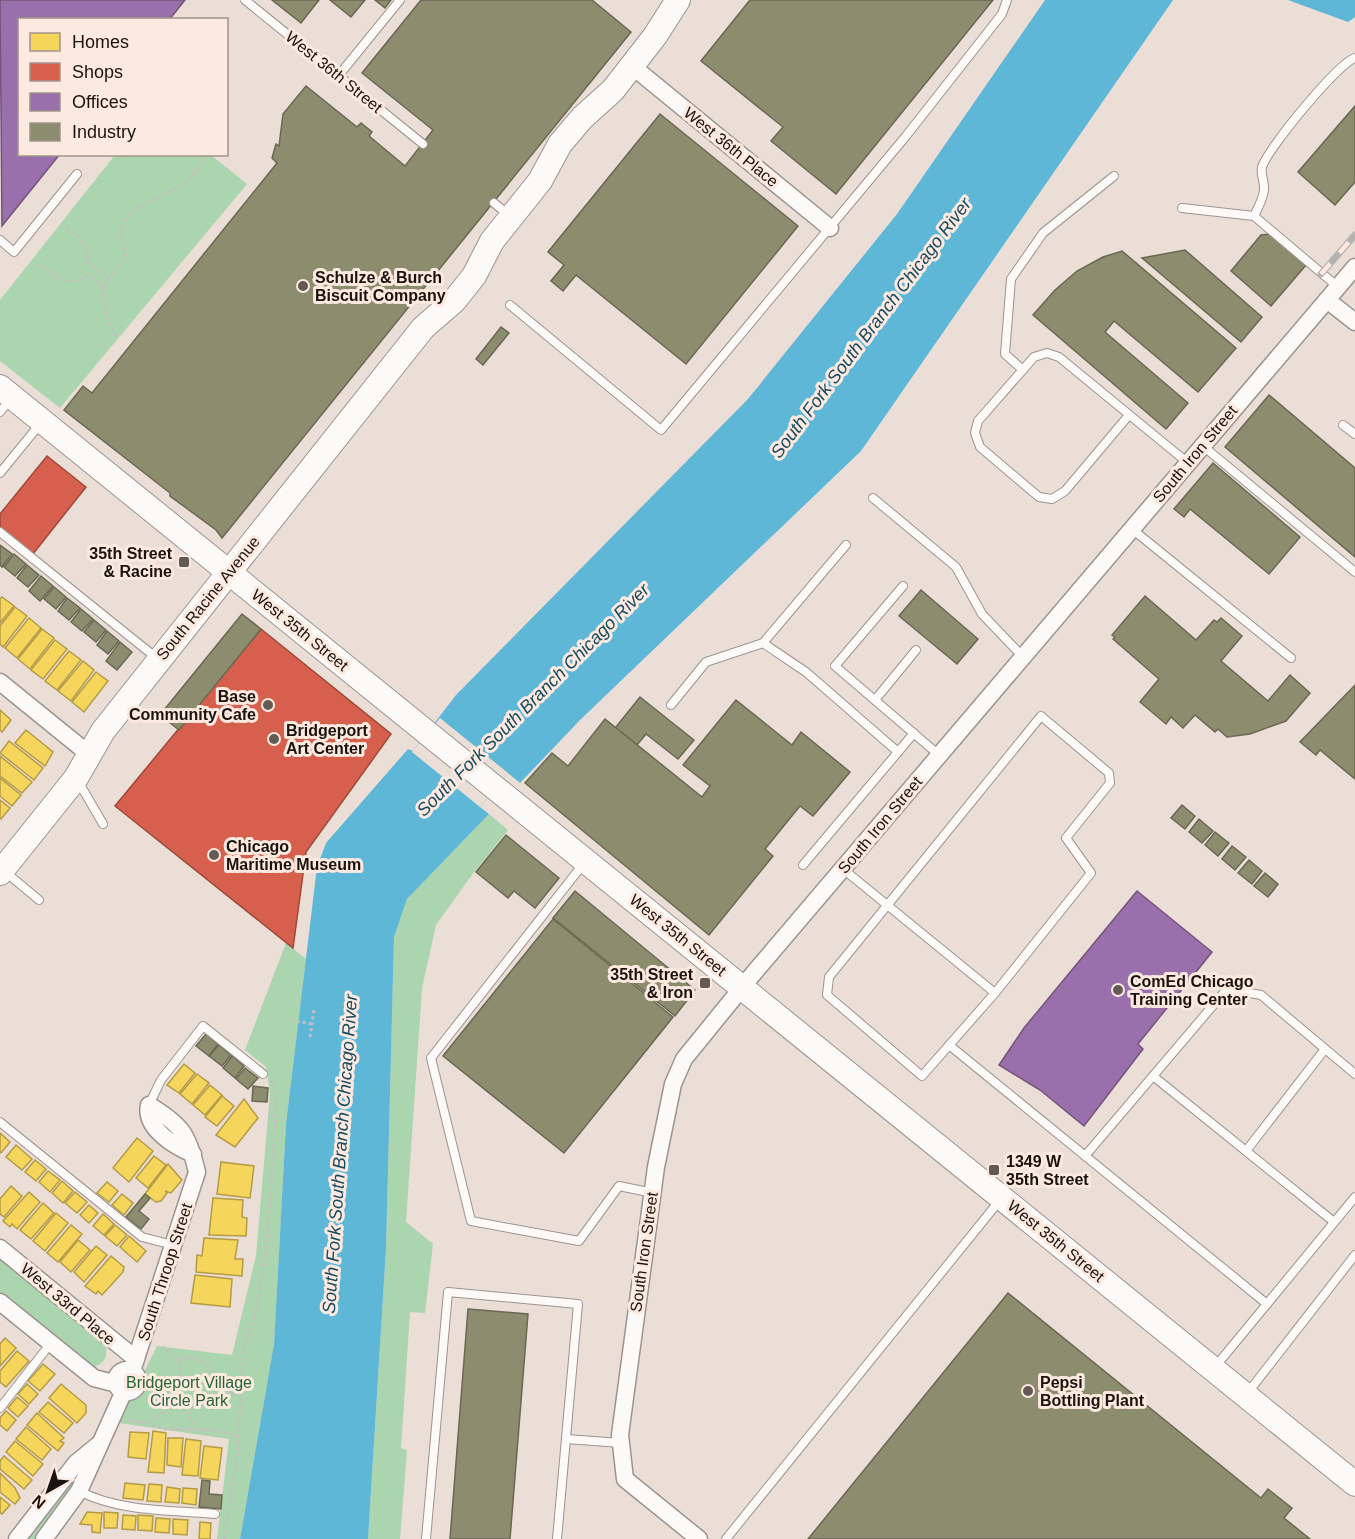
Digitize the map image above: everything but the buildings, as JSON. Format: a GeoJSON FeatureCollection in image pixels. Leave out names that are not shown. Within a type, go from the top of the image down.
{"type":"FeatureCollection","features":[{"type":"Feature","properties":{"kind":"main road","name":"South Racine Avenue"},"geometry":{"type":"LineString","coordinates":[[1,871],[76,778],[103,731],[423,328],[441,291],[462,266],[492,241],[502,210],[573,154],[594,128],[613,90],[655,36],[678,0]]}},
{"type":"Feature","properties":{"kind":"main road","name":"South Racine Avenue"},"geometry":{"type":"LineString","coordinates":[[655,36],[695,0]]}},
{"type":"Feature","properties":{"kind":"main road","name":"West 35th Street"},"geometry":{"type":"LineString","coordinates":[[4,399],[42,421],[1355,1484]]}},
{"type":"Feature","properties":{"kind":"street","name":"West 36th Place"},"geometry":{"type":"LineString","coordinates":[[632,66],[830,228]]}},
{"type":"Feature","properties":{"kind":"street","name":"South Iron Street"},"geometry":{"type":"LineString","coordinates":[[699,1539],[626,1479],[620,1435],[653,1193],[673,1084],[684,1059],[742,987],[1355,267]]}},
{"type":"Feature","properties":{"kind":"street"},"geometry":{"type":"LineString","coordinates":[[1333,293],[1355,322]]}},
{"type":"Feature","properties":{"kind":"street"},"geometry":{"type":"LineString","coordinates":[[2,688],[90,755]]}},
{"type":"Feature","properties":{"kind":"street","name":"South Throop Street"},"geometry":{"type":"LineString","coordinates":[[44,1539],[79,1491],[93,1466],[98,1445],[121,1387],[134,1389],[138,1383],[134,1365],[197,1172],[186,1135],[168,1117],[149,1105]]}},
{"type":"Feature","properties":{"kind":"street","name":"West 33rd Place"},"geometry":{"type":"LineString","coordinates":[[0,1248],[134,1365]]}},
{"type":"Feature","properties":{"kind":"street"},"geometry":{"type":"LineString","coordinates":[[0,1302],[94,1378],[121,1387]]}},
{"type":"Feature","properties":{"kind":"street","name":"South Throop Street"},"geometry":{"type":"LineString","coordinates":[[16,1539],[76,1464],[98,1445]]}},
{"type":"Feature","properties":{"kind":"lane","name":"West 36th Street"},"geometry":{"type":"LineString","coordinates":[[245,0],[423,144]]}},
{"type":"Feature","properties":{"kind":"lane"},"geometry":{"type":"LineString","coordinates":[[339,75],[400,0]]}},
{"type":"Feature","properties":{"kind":"lane"},"geometry":{"type":"LineString","coordinates":[[510,305],[661,430],[943,89],[1002,14],[1007,0]]}},
{"type":"Feature","properties":{"kind":"lane"},"geometry":{"type":"LineString","coordinates":[[1254,216],[1264,189],[1262,168],[1271,150],[1329,78],[1347,60],[1355,58]]}},
{"type":"Feature","properties":{"kind":"lane"},"geometry":{"type":"LineString","coordinates":[[0,240],[14,252],[77,174]]}},
{"type":"Feature","properties":{"kind":"lane"},"geometry":{"type":"LineString","coordinates":[[1023,370],[1005,354],[1011,279],[1043,234],[1114,176]]}},
{"type":"Feature","properties":{"kind":"lane"},"geometry":{"type":"LineString","coordinates":[[1182,207],[1254,216],[1333,293]]}},
{"type":"Feature","properties":{"kind":"lane"},"geometry":{"type":"LineString","coordinates":[[1129,415],[1065,492],[1052,499],[1039,497],[980,447],[975,433],[978,421],[1034,357],[1047,353],[1059,357],[1188,463]]}},
{"type":"Feature","properties":{"kind":"lane"},"geometry":{"type":"LineString","coordinates":[[0,473],[42,421]]}},
{"type":"Feature","properties":{"kind":"lane"},"geometry":{"type":"LineString","coordinates":[[1343,425],[1355,434]]}},
{"type":"Feature","properties":{"kind":"lane"},"geometry":{"type":"LineString","coordinates":[[1203,446],[1355,572]]}},
{"type":"Feature","properties":{"kind":"lane"},"geometry":{"type":"LineString","coordinates":[[873,498],[956,567],[982,614],[1023,657]]}},
{"type":"Feature","properties":{"kind":"lane"},"geometry":{"type":"LineString","coordinates":[[1132,529],[1291,658]]}},
{"type":"Feature","properties":{"kind":"lane"},"geometry":{"type":"LineString","coordinates":[[0,532],[159,660]]}},
{"type":"Feature","properties":{"kind":"lane"},"geometry":{"type":"LineString","coordinates":[[671,705],[706,662],[763,643],[846,545]]}},
{"type":"Feature","properties":{"kind":"lane"},"geometry":{"type":"LineString","coordinates":[[903,586],[836,666],[939,755]]}},
{"type":"Feature","properties":{"kind":"lane"},"geometry":{"type":"LineString","coordinates":[[763,643],[806,672],[898,752]]}},
{"type":"Feature","properties":{"kind":"lane"},"geometry":{"type":"LineString","coordinates":[[875,700],[916,650]]}},
{"type":"Feature","properties":{"kind":"lane"},"geometry":{"type":"LineString","coordinates":[[1041,716],[1109,773],[1110,783],[1066,838],[1091,873],[995,993],[922,1076],[827,995],[829,977],[1041,716]]}},
{"type":"Feature","properties":{"kind":"lane"},"geometry":{"type":"LineString","coordinates":[[803,865],[914,733]]}},
{"type":"Feature","properties":{"kind":"lane"},"geometry":{"type":"LineString","coordinates":[[76,778],[103,824]]}},
{"type":"Feature","properties":{"kind":"lane"},"geometry":{"type":"LineString","coordinates":[[586,861],[431,1058],[471,1221],[579,1241],[619,1186],[653,1193]]}},
{"type":"Feature","properties":{"kind":"lane"},"geometry":{"type":"LineString","coordinates":[[843,869],[995,993]]}},
{"type":"Feature","properties":{"kind":"lane"},"geometry":{"type":"LineString","coordinates":[[1,871],[39,900]]}},
{"type":"Feature","properties":{"kind":"lane"},"geometry":{"type":"LineString","coordinates":[[1085,1156],[1227,989],[1262,995],[1355,1074]]}},
{"type":"Feature","properties":{"kind":"lane"},"geometry":{"type":"LineString","coordinates":[[149,1105],[161,1080],[203,1026],[263,1074]]}},
{"type":"Feature","properties":{"kind":"lane"},"geometry":{"type":"LineString","coordinates":[[949,1045],[1267,1304]]}},
{"type":"Feature","properties":{"kind":"lane"},"geometry":{"type":"LineString","coordinates":[[1246,1151],[1325,1049]]}},
{"type":"Feature","properties":{"kind":"lane"},"geometry":{"type":"LineString","coordinates":[[1153,1076],[1334,1222]]}},
{"type":"Feature","properties":{"kind":"lane"},"geometry":{"type":"LineString","coordinates":[[0,1122],[142,1237],[173,1245]]}},
{"type":"Feature","properties":{"kind":"lane"},"geometry":{"type":"LineString","coordinates":[[726,1539],[1002,1197]]}},
{"type":"Feature","properties":{"kind":"lane"},"geometry":{"type":"LineString","coordinates":[[1214,1369],[1355,1197]]}},
{"type":"Feature","properties":{"kind":"lane"},"geometry":{"type":"LineString","coordinates":[[1246,1395],[1355,1255]]}},
{"type":"Feature","properties":{"kind":"lane"},"geometry":{"type":"LineString","coordinates":[[426,1539],[448,1292],[578,1304],[557,1539]]}},
{"type":"Feature","properties":{"kind":"lane"},"geometry":{"type":"LineString","coordinates":[[0,1408],[51,1343]]}},
{"type":"Feature","properties":{"kind":"lane"},"geometry":{"type":"LineString","coordinates":[[566,1439],[621,1443]]}},
{"type":"Feature","properties":{"kind":"lane"},"geometry":{"type":"LineString","coordinates":[[79,1491],[100,1502],[120,1506],[215,1514]]}},
{"type":"Feature","properties":{"kind":"path"},"geometry":{"type":"LineString","coordinates":[[116,336],[106,315],[103,286],[126,256],[120,234],[124,222],[134,210],[185,183],[206,158]]}},
{"type":"Feature","properties":{"kind":"path"},"geometry":{"type":"LineString","coordinates":[[67,228],[79,237],[92,267],[108,279]]}},
{"type":"Feature","properties":{"kind":"path"},"geometry":{"type":"LineString","coordinates":[[38,264],[61,281],[70,283],[88,275],[92,267]]}},
{"type":"Feature","properties":{"kind":"path"},"geometry":{"type":"LineString","coordinates":[[88,275],[103,286]]}},
{"type":"Feature","properties":{"kind":"path"},"geometry":{"type":"LineString","coordinates":[[310,1037],[314,1010]]}},
{"type":"Feature","properties":{"kind":"path"},"geometry":{"type":"LineString","coordinates":[[291,1020],[312,1023]]}},
{"type":"Feature","properties":{"kind":"path"},"geometry":{"type":"LineString","coordinates":[[224,1539],[239,1436],[243,1351],[259,1297],[272,1194],[277,1090],[275,1083],[263,1074]]}},
{"type":"Feature","properties":{"kind":"path"},"geometry":{"type":"LineString","coordinates":[[146,1423],[171,1405],[181,1376],[179,1361],[163,1347]]}},
{"type":"Feature","properties":{"kind":"path"},"geometry":{"type":"LineString","coordinates":[[171,1405],[193,1409],[209,1401],[217,1390],[218,1383],[210,1368],[200,1359],[188,1357],[179,1361]]}},
{"type":"Feature","properties":{"kind":"path"},"geometry":{"type":"LineString","coordinates":[[217,1390],[242,1394]]}},
{"type":"Feature","properties":{"kind":"path"},"geometry":{"type":"LineString","coordinates":[[177,1392],[196,1429]]}},
{"type":"Feature","properties":{"kind":"path"},"geometry":{"type":"LineString","coordinates":[[128,1420],[163,1429],[196,1429],[239,1436]]}},
{"type":"Feature","properties":{"kind":"green space"},"geometry":{"type":"Polygon","coordinates":[[[114,156],[212,156],[247,184],[60,408],[0,361],[0,300],[114,156]]]}},
{"type":"Feature","properties":{"kind":"green space"},"geometry":{"type":"Polygon","coordinates":[[[489,814],[508,830],[436,925],[422,988],[406,1222],[433,1244],[425,1313],[410,1312],[401,1448],[407,1450],[400,1539],[368,1539],[386,1249],[394,937],[407,899],[489,814]]]}},
{"type":"Feature","properties":{"kind":"green space","name":"Bridgeport Village Circle Park"},"geometry":{"type":"Polygon","coordinates":[[[286,943],[306,959],[286,1124],[274,1344],[240,1539],[217,1539],[229,1439],[119,1423],[157,1346],[232,1355],[256,1256],[270,1093],[266,1067],[245,1050],[286,943]]]}},
{"type":"Feature","properties":{"kind":"green space"},"geometry":{"type":"Polygon","coordinates":[[[0,1257],[101,1338],[106,1348],[106,1357],[100,1364],[90,1368],[0,1299],[0,1257]]]}},
{"type":"Feature","properties":{"kind":"green space"},"geometry":{"type":"Polygon","coordinates":[[[91,1457],[42,1539],[25,1539],[91,1457]]]}},
{"type":"Feature","properties":{"kind":"water","name":"South Fork South Branch Chicago River"},"geometry":{"type":"Polygon","coordinates":[[[1045,0],[1173,0],[861,451],[580,720],[520,783],[508,773],[480,807],[489,814],[407,899],[394,937],[386,1249],[368,1539],[240,1539],[274,1344],[286,1124],[317,867],[326,843],[408,749],[413,751],[456,695],[748,399],[897,214],[1045,0]]]}},
{"type":"Feature","properties":{"kind":"water"},"geometry":{"type":"Polygon","coordinates":[[[1288,0],[1355,0],[1355,17],[1348,22],[1288,0]]]}},
{"type":"Feature","properties":{"kind":"pier"},"geometry":{"type":"Polygon","coordinates":[[[440,718],[508,773],[480,807],[412,752],[440,718]]]}},
{"type":"Feature","properties":{"kind":"railway"},"geometry":{"type":"LineString","coordinates":[[1321,274],[1355,235]]}},
{"type":"Feature","properties":{"kind":"place","name":"Schulze & Burch Biscuit Company"},"geometry":{"type":"Point","coordinates":[303,286]}},
{"type":"Feature","properties":{"kind":"place","name":"35th Street & Racine"},"geometry":{"type":"Point","coordinates":[184,562]}},
{"type":"Feature","properties":{"kind":"place","name":"Base Community Cafe"},"geometry":{"type":"Point","coordinates":[268,705]}},
{"type":"Feature","properties":{"kind":"place","name":"Bridgeport Art Center"},"geometry":{"type":"Point","coordinates":[274,739]}},
{"type":"Feature","properties":{"kind":"place","name":"Chicago Maritime Museum"},"geometry":{"type":"Point","coordinates":[214,855]}},
{"type":"Feature","properties":{"kind":"place","name":"35th Street & Iron"},"geometry":{"type":"Point","coordinates":[705,983]}},
{"type":"Feature","properties":{"kind":"place","name":"ComEd Chicago Training Center"},"geometry":{"type":"Point","coordinates":[1118,990]}},
{"type":"Feature","properties":{"kind":"place","name":"1349 W 35th Street"},"geometry":{"type":"Point","coordinates":[994,1170]}},
{"type":"Feature","properties":{"kind":"place","name":"Pepsi Bottling Plant"},"geometry":{"type":"Point","coordinates":[1028,1391]}}]}
